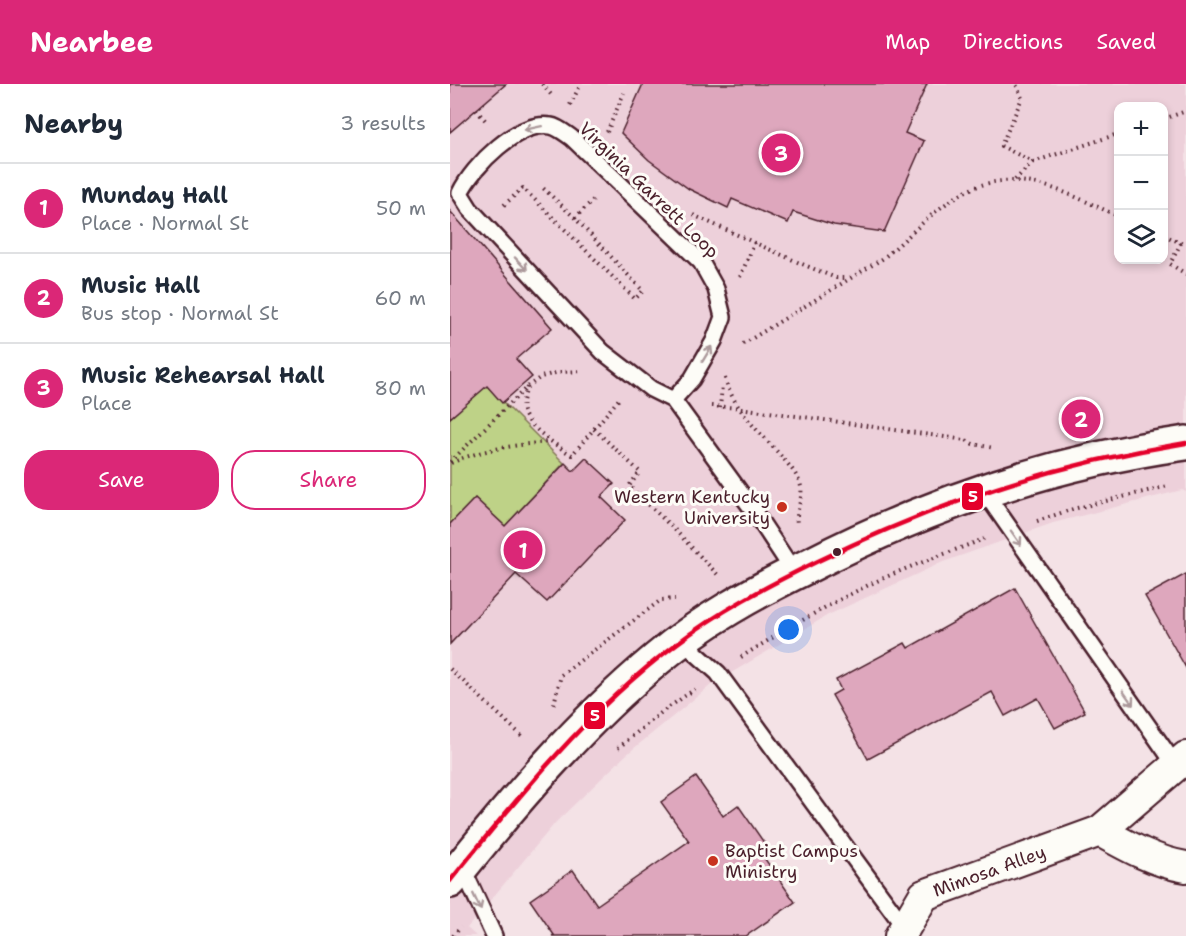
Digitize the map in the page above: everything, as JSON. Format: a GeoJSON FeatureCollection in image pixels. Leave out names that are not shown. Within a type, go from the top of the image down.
{"type":"FeatureCollection","features":[{"type":"Feature","properties":{"kind":"street"},"geometry":{"type":"LineString","coordinates":[[456,874],[530,782],[596,714],[658,658],[736,604],[794,572],[877,532],[983,489],[1090,460],[1186,443]]}},
{"type":"Feature","properties":{"kind":"street","name":"Mimosa Alley"},"geometry":{"type":"LineString","coordinates":[[903,932],[924,895],[1100,831],[1181,762]]}},
{"type":"Feature","properties":{"kind":"street"},"geometry":{"type":"LineString","coordinates":[[1100,831],[1137,851],[1174,865],[1186,867]]}},
{"type":"Feature","properties":{"kind":"lane","name":"Virginia Garrett Loop"},"geometry":{"type":"LineString","coordinates":[[672,400],[693,378],[714,342],[723,317],[716,289],[701,262],[572,138],[552,126],[529,127],[504,142],[467,177],[460,193],[470,209],[603,352],[651,389],[672,400],[753,510],[794,572]]}},
{"type":"Feature","properties":{"kind":"lane"},"geometry":{"type":"LineString","coordinates":[[983,489],[1010,530],[1181,762]]}},
{"type":"Feature","properties":{"kind":"lane"},"geometry":{"type":"LineString","coordinates":[[682,641],[718,673],[903,932]]}},
{"type":"Feature","properties":{"kind":"lane"},"geometry":{"type":"LineString","coordinates":[[456,874],[478,905],[494,936]]}},
{"type":"Feature","properties":{"kind":"path"},"geometry":{"type":"LineString","coordinates":[[566,112],[581,84]]}},
{"type":"Feature","properties":{"kind":"path"},"geometry":{"type":"LineString","coordinates":[[1016,84],[1022,98],[1001,146],[1033,162]]}},
{"type":"Feature","properties":{"kind":"path"},"geometry":{"type":"LineString","coordinates":[[606,134],[624,93]]}},
{"type":"Feature","properties":{"kind":"path"},"geometry":{"type":"LineString","coordinates":[[1168,118],[1186,111]]}},
{"type":"Feature","properties":{"kind":"path"},"geometry":{"type":"LineString","coordinates":[[1014,180],[1033,162],[1114,136]]}},
{"type":"Feature","properties":{"kind":"path"},"geometry":{"type":"LineString","coordinates":[[473,172],[503,207],[523,188],[635,299],[643,291],[575,218],[542,187]]}},
{"type":"Feature","properties":{"kind":"path"},"geometry":{"type":"LineString","coordinates":[[738,348],[902,244],[952,199],[974,188],[996,181],[1014,180],[1036,183],[1114,214]]}},
{"type":"Feature","properties":{"kind":"path"},"geometry":{"type":"LineString","coordinates":[[684,211],[801,264],[836,278],[850,278]]}},
{"type":"Feature","properties":{"kind":"path"},"geometry":{"type":"LineString","coordinates":[[1168,237],[1183,244],[1170,264],[1186,274]]}},
{"type":"Feature","properties":{"kind":"path"},"geometry":{"type":"LineString","coordinates":[[738,284],[755,242]]}},
{"type":"Feature","properties":{"kind":"path"},"geometry":{"type":"LineString","coordinates":[[450,463],[527,387],[541,377],[559,372],[590,372]]}},
{"type":"Feature","properties":{"kind":"path"},"geometry":{"type":"LineString","coordinates":[[724,374],[727,389],[740,408],[791,468],[801,484],[802,497],[796,517],[800,529]]}},
{"type":"Feature","properties":{"kind":"path"},"geometry":{"type":"LineString","coordinates":[[527,387],[523,408],[525,414],[549,442],[572,455],[622,395]]}},
{"type":"Feature","properties":{"kind":"path"},"geometry":{"type":"LineString","coordinates":[[720,408],[740,408],[966,440],[973,444],[1002,449]]}},
{"type":"Feature","properties":{"kind":"path"},"geometry":{"type":"LineString","coordinates":[[594,429],[640,472],[629,486],[724,581]]}},
{"type":"Feature","properties":{"kind":"path"},"geometry":{"type":"LineString","coordinates":[[450,463],[480,452],[549,442]]}},
{"type":"Feature","properties":{"kind":"path"},"geometry":{"type":"LineString","coordinates":[[615,750],[662,712],[718,673],[786,629],[868,586],[1010,530],[1073,509],[1172,484]]}},
{"type":"Feature","properties":{"kind":"path"},"geometry":{"type":"LineString","coordinates":[[450,669],[522,736]]}},
{"type":"Feature","properties":{"kind":"path"},"geometry":{"type":"LineString","coordinates":[[453,936],[478,905]]}},
{"type":"Feature","properties":{"kind":"shaded area","name":"Western Kentucky University"},"geometry":{"type":"Polygon","coordinates":[[[450,84],[1186,84],[1186,492],[1182,490],[1053,523],[943,562],[828,615],[711,685],[627,754],[556,822],[467,928],[476,936],[450,936],[450,84]]]}},
{"type":"Feature","properties":{"kind":"green space"},"geometry":{"type":"Polygon","coordinates":[[[487,386],[564,463],[505,526],[475,498],[450,524],[450,408],[487,386]]]}},
{"type":"Feature","properties":{"kind":"building"},"geometry":{"type":"Polygon","coordinates":[[[450,84],[506,84],[450,132],[450,84]]]}},
{"type":"Feature","properties":{"kind":"building"},"geometry":{"type":"Polygon","coordinates":[[[643,84],[927,84],[905,133],[924,141],[884,232],[834,225],[793,212],[788,223],[732,199],[728,208],[689,189],[649,160],[621,133],[643,84]]]}},
{"type":"Feature","properties":{"kind":"building"},"geometry":{"type":"Polygon","coordinates":[[[450,211],[552,328],[516,359],[532,377],[502,403],[487,386],[450,418],[450,211]]]}},
{"type":"Feature","properties":{"kind":"building"},"geometry":{"type":"Polygon","coordinates":[[[586,458],[614,484],[601,497],[625,520],[547,602],[516,574],[450,644],[450,524],[475,498],[505,526],[565,463],[573,471],[586,458]]]}},
{"type":"Feature","properties":{"kind":"building"},"geometry":{"type":"Polygon","coordinates":[[[1186,574],[1186,668],[1145,596],[1186,574]]]}},
{"type":"Feature","properties":{"kind":"building"},"geometry":{"type":"Polygon","coordinates":[[[1015,588],[1085,712],[1055,728],[1038,698],[1005,716],[992,692],[868,759],[832,695],[841,690],[836,680],[905,643],[908,648],[1015,588]]]}},
{"type":"Feature","properties":{"kind":"building","name":"Baptist Campus Ministry"},"geometry":{"type":"Polygon","coordinates":[[[696,777],[723,816],[738,805],[767,847],[760,852],[795,902],[746,936],[552,936],[554,935],[530,900],[573,870],[597,905],[689,841],[661,802],[696,777]]]}},
{"type":"Feature","properties":{"kind":"transit line","name":"5"},"geometry":{"type":"LineString","coordinates":[[450,881],[555,756],[613,697],[643,670],[691,633],[761,590],[906,521],[996,488],[1089,462],[1186,443]]}},
{"type":"Feature","properties":{"kind":"place","name":"Music Rehearsal Hall"},"geometry":{"type":"Point","coordinates":[781,153]}},
{"type":"Feature","properties":{"kind":"place","name":"Music Hall"},"geometry":{"type":"Point","coordinates":[1081,419]}},
{"type":"Feature","properties":{"kind":"place","name":"Western Kentucky University"},"geometry":{"type":"Point","coordinates":[782,507]}},
{"type":"Feature","properties":{"kind":"place","name":"Munday Hall"},"geometry":{"type":"Point","coordinates":[523,550]}},
{"type":"Feature","properties":{"kind":"place","name":"Baptist Campus Ministry"},"geometry":{"type":"Point","coordinates":[713,861]}}]}
